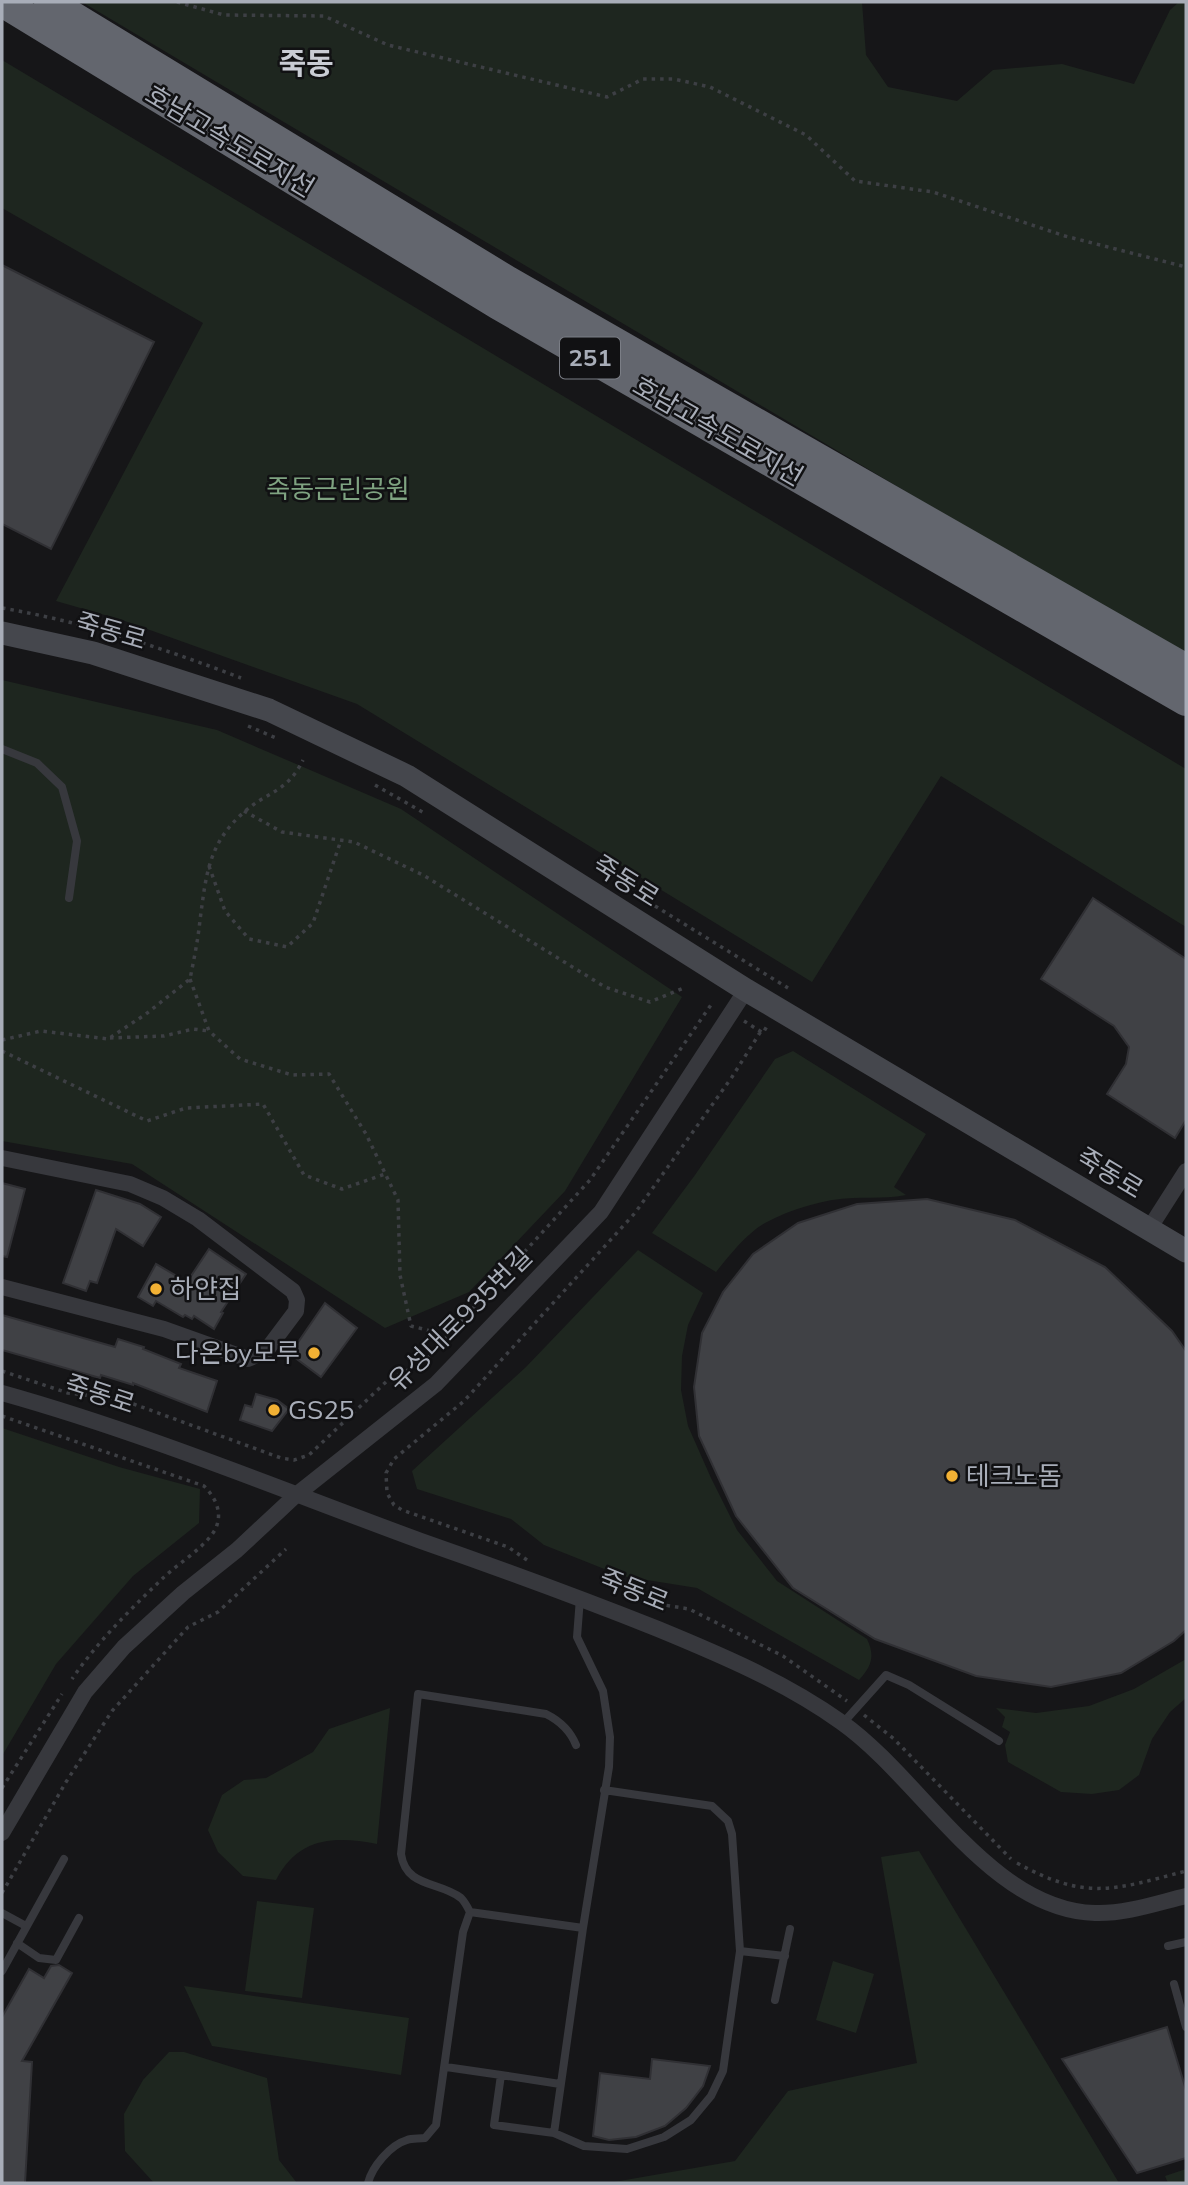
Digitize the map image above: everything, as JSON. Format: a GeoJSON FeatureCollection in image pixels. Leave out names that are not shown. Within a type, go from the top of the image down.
{"type":"FeatureCollection","features":[{"type":"Feature","properties":{"kind":"highway","name":"호남고속도로지선"},"geometry":{"type":"LineString","coordinates":[[2,2],[497,304],[1186,701]]}},
{"type":"Feature","properties":{"kind":"highway","name":"호남고속도로지선"},"geometry":{"type":"LineString","coordinates":[[49,2],[508,281],[1186,669]]}},
{"type":"Feature","properties":{"kind":"street","name":"죽동로"},"geometry":{"type":"LineString","coordinates":[[2,633],[93,653],[269,710],[407,776],[746,990],[1186,1251]]}},
{"type":"Feature","properties":{"kind":"street","name":"유성대로935번길"},"geometry":{"type":"LineString","coordinates":[[2,1833],[85,1692],[124,1647],[237,1550],[296,1495],[436,1384],[600,1212],[746,990]]}},
{"type":"Feature","properties":{"kind":"street"},"geometry":{"type":"LineString","coordinates":[[2,1158],[130,1184],[163,1198],[198,1219],[293,1291],[297,1300],[296,1311],[266,1351],[248,1359],[164,1329],[2,1287]]}},
{"type":"Feature","properties":{"kind":"street"},"geometry":{"type":"LineString","coordinates":[[1149,1229],[1186,1171]]}},
{"type":"Feature","properties":{"kind":"street","name":"죽동로"},"geometry":{"type":"LineString","coordinates":[[2,1394],[66,1411],[191,1455],[580,1598],[722,1655],[799,1695],[843,1723],[872,1748],[997,1874],[1035,1899],[1095,1913],[1138,1908],[1186,1896]]}},
{"type":"Feature","properties":{"kind":"lane"},"geometry":{"type":"LineString","coordinates":[[2,749],[37,763],[62,787],[77,841],[69,898]]}},
{"type":"Feature","properties":{"kind":"lane"},"geometry":{"type":"LineString","coordinates":[[554,2133],[609,1767],[610,1737],[603,1691],[577,1637],[580,1598]]}},
{"type":"Feature","properties":{"kind":"lane"},"geometry":{"type":"LineString","coordinates":[[843,1723],[886,1675],[909,1685],[999,1741]]}},
{"type":"Feature","properties":{"kind":"lane"},"geometry":{"type":"LineString","coordinates":[[576,1745],[557,1719],[546,1714],[418,1693],[401,1854],[402,1865],[418,1880],[461,1898],[471,1912],[583,1928]]}},
{"type":"Feature","properties":{"kind":"lane"},"geometry":{"type":"LineString","coordinates":[[501,2075],[494,2125],[554,2133],[584,2146],[627,2149],[664,2137],[691,2120],[711,2096],[723,2071],[740,1951],[732,1834],[728,1821],[712,1807],[604,1790]]}},
{"type":"Feature","properties":{"kind":"lane"},"geometry":{"type":"LineString","coordinates":[[2,1971],[64,1859]]}},
{"type":"Feature","properties":{"kind":"lane"},"geometry":{"type":"LineString","coordinates":[[368,2183],[370,2175],[388,2152],[407,2140],[425,2138],[436,2125],[463,1932],[471,1912]]}},
{"type":"Feature","properties":{"kind":"lane"},"geometry":{"type":"LineString","coordinates":[[2,1913],[26,1926]]}},
{"type":"Feature","properties":{"kind":"lane"},"geometry":{"type":"LineString","coordinates":[[17,1943],[39,1958],[56,1960],[79,1918]]}},
{"type":"Feature","properties":{"kind":"lane"},"geometry":{"type":"LineString","coordinates":[[775,2000],[790,1929]]}},
{"type":"Feature","properties":{"kind":"lane"},"geometry":{"type":"LineString","coordinates":[[1168,1946],[1186,1942]]}},
{"type":"Feature","properties":{"kind":"lane"},"geometry":{"type":"LineString","coordinates":[[740,1951],[785,1956]]}},
{"type":"Feature","properties":{"kind":"lane"},"geometry":{"type":"LineString","coordinates":[[1174,1984],[1186,2027]]}},
{"type":"Feature","properties":{"kind":"lane"},"geometry":{"type":"LineString","coordinates":[[446,2067],[561,2084]]}},
{"type":"Feature","properties":{"kind":"path"},"geometry":{"type":"LineString","coordinates":[[177,2],[224,15],[324,16],[388,45],[607,97],[643,79],[674,79],[710,87],[806,135],[855,181],[933,192],[1065,236],[1186,267]]}},
{"type":"Feature","properties":{"kind":"path"},"geometry":{"type":"LineString","coordinates":[[247,726],[285,742]]}},
{"type":"Feature","properties":{"kind":"path"},"geometry":{"type":"LineString","coordinates":[[303,761],[295,776],[279,790],[244,811],[220,838],[208,864],[190,979],[209,1031],[240,1059],[292,1075],[329,1074],[366,1134],[398,1200],[400,1275],[411,1326],[443,1334]]}},
{"type":"Feature","properties":{"kind":"path"},"geometry":{"type":"LineString","coordinates":[[368,782],[436,820]]}},
{"type":"Feature","properties":{"kind":"path"},"geometry":{"type":"LineString","coordinates":[[244,811],[282,832],[354,842],[423,875],[605,987],[650,1002],[686,987]]}},
{"type":"Feature","properties":{"kind":"path"},"geometry":{"type":"LineString","coordinates":[[208,864],[225,911],[250,939],[287,947],[313,923],[341,840]]}},
{"type":"Feature","properties":{"kind":"path"},"geometry":{"type":"LineString","coordinates":[[725,949],[788,988]]}},
{"type":"Feature","properties":{"kind":"path"},"geometry":{"type":"LineString","coordinates":[[108,1039],[146,1014],[190,979]]}},
{"type":"Feature","properties":{"kind":"path"},"geometry":{"type":"LineString","coordinates":[[709,992],[713,1002]]}},
{"type":"Feature","properties":{"kind":"path"},"geometry":{"type":"LineString","coordinates":[[706,998],[713,1002]]}},
{"type":"Feature","properties":{"kind":"path"},"geometry":{"type":"LineString","coordinates":[[2,1371],[68,1393],[120,1399],[281,1458],[294,1460],[309,1455],[388,1380],[424,1362],[590,1180],[713,1002]]}},
{"type":"Feature","properties":{"kind":"path"},"geometry":{"type":"LineString","coordinates":[[2,1040],[41,1031],[108,1039],[164,1036],[193,1029],[209,1031]]}},
{"type":"Feature","properties":{"kind":"path"},"geometry":{"type":"LineString","coordinates":[[535,1566],[508,1547],[402,1510],[394,1505],[387,1493],[386,1473],[394,1458],[464,1401],[635,1213],[732,1077],[761,1031]]}},
{"type":"Feature","properties":{"kind":"path"},"geometry":{"type":"LineString","coordinates":[[2,1051],[147,1121],[187,1108],[263,1104],[304,1175],[342,1189],[385,1174]]}},
{"type":"Feature","properties":{"kind":"path"},"geometry":{"type":"LineString","coordinates":[[2,1416],[204,1486],[213,1496],[218,1510],[217,1525],[210,1537],[165,1576],[79,1668],[2,1788]]}},
{"type":"Feature","properties":{"kind":"path"},"geometry":{"type":"LineString","coordinates":[[2,1893],[66,1782],[112,1711],[188,1627],[218,1612],[286,1549]]}},
{"type":"Feature","properties":{"kind":"path"},"geometry":{"type":"LineString","coordinates":[[630,1599],[689,1609],[783,1656],[838,1693],[894,1740],[1014,1861],[1043,1877],[1073,1887],[1099,1890],[1129,1886],[1186,1871]]}},
{"type":"Feature","properties":{"kind":"green space"},"geometry":{"type":"Polygon","coordinates":[[[82,2],[862,2],[866,55],[888,87],[957,101],[993,70],[1062,64],[1134,84],[1170,10],[1179,2],[1186,2],[1186,658],[82,2]]]}},
{"type":"Feature","properties":{"kind":"green space","name":"죽동근린공원"},"geometry":{"type":"Polygon","coordinates":[[[2,60],[1186,769],[1186,927],[941,776],[812,982],[357,704],[122,620],[56,601],[203,323],[2,208],[2,60]]]}},
{"type":"Feature","properties":{"kind":"green space"},"geometry":{"type":"Polygon","coordinates":[[[2,680],[217,730],[401,809],[682,997],[565,1191],[469,1292],[385,1328],[132,1164],[2,1141],[2,680]]]}},
{"type":"Feature","properties":{"kind":"green space"},"geometry":{"type":"Polygon","coordinates":[[[793,1051],[926,1134],[894,1187],[906,1195],[831,1200],[786,1213],[751,1233],[716,1272],[652,1233],[775,1059],[793,1051]]]}},
{"type":"Feature","properties":{"kind":"green space"},"geometry":{"type":"Polygon","coordinates":[[[638,1250],[703,1293],[688,1325],[682,1356],[681,1390],[688,1426],[737,1530],[777,1581],[867,1639],[871,1661],[859,1680],[697,1588],[622,1576],[544,1545],[511,1519],[417,1489],[412,1471],[526,1367],[638,1250]]]}},
{"type":"Feature","properties":{"kind":"green space"},"geometry":{"type":"Polygon","coordinates":[[[2,1428],[119,1467],[200,1489],[199,1523],[133,1576],[56,1664],[2,1756],[2,1428]]]}},
{"type":"Feature","properties":{"kind":"green space"},"geometry":{"type":"Polygon","coordinates":[[[1186,1659],[1186,1698],[1170,1712],[1152,1739],[1139,1775],[1119,1790],[1092,1794],[1061,1792],[1008,1762],[1005,1745],[1010,1732],[1002,1727],[1005,1717],[996,1708],[1036,1713],[1089,1706],[1134,1689],[1186,1659]]]}},
{"type":"Feature","properties":{"kind":"green space"},"geometry":{"type":"Polygon","coordinates":[[[390,1708],[377,1844],[346,1840],[319,1843],[295,1855],[276,1880],[243,1876],[218,1852],[208,1830],[222,1795],[244,1780],[266,1778],[313,1752],[329,1729],[390,1708]]]}},
{"type":"Feature","properties":{"kind":"green space"},"geometry":{"type":"Polygon","coordinates":[[[919,1851],[1119,2183],[608,2183],[735,2161],[788,2091],[917,2063],[881,1857],[919,1851]]]}},
{"type":"Feature","properties":{"kind":"green space"},"geometry":{"type":"Polygon","coordinates":[[[257,1901],[314,1908],[302,1998],[245,1991],[257,1901]]]}},
{"type":"Feature","properties":{"kind":"green space"},"geometry":{"type":"Polygon","coordinates":[[[833,1961],[874,1974],[856,2033],[816,2020],[833,1961]]]}},
{"type":"Feature","properties":{"kind":"green space"},"geometry":{"type":"Polygon","coordinates":[[[184,1986],[409,2018],[401,2075],[212,2046],[184,1986]]]}},
{"type":"Feature","properties":{"kind":"green space"},"geometry":{"type":"Polygon","coordinates":[[[169,2052],[184,2052],[267,2078],[279,2160],[297,2183],[154,2183],[125,2151],[124,2114],[143,2080],[169,2052]]]}},
{"type":"Feature","properties":{"kind":"green space"},"geometry":{"type":"Polygon","coordinates":[[[1186,2169],[1186,2183],[1168,2183],[1165,2176],[1186,2169]]]}},
{"type":"Feature","properties":{"kind":"building"},"geometry":{"type":"Polygon","coordinates":[[[2,265],[154,342],[51,549],[2,524],[2,265]]]}},
{"type":"Feature","properties":{"kind":"building"},"geometry":{"type":"Polygon","coordinates":[[[1093,898],[1186,959],[1186,1120],[1175,1138],[1107,1094],[1126,1064],[1129,1047],[1114,1026],[1041,979],[1093,898]]]}},
{"type":"Feature","properties":{"kind":"building"},"geometry":{"type":"Polygon","coordinates":[[[2,1183],[25,1189],[7,1257],[2,1256],[2,1183]]]}},
{"type":"Feature","properties":{"kind":"building"},"geometry":{"type":"Polygon","coordinates":[[[96,1190],[140,1204],[161,1217],[143,1246],[116,1229],[97,1283],[90,1281],[86,1291],[63,1283],[96,1190]]]}},
{"type":"Feature","properties":{"kind":"building","name":"테크노돔"},"geometry":{"type":"Polygon","coordinates":[[[927,1199],[1015,1220],[1105,1267],[1172,1331],[1186,1351],[1186,1630],[1174,1641],[1121,1673],[1051,1687],[976,1676],[875,1639],[793,1588],[736,1516],[699,1436],[694,1387],[702,1333],[723,1292],[753,1254],[798,1223],[857,1204],[927,1199]]]}},
{"type":"Feature","properties":{"kind":"building"},"geometry":{"type":"Polygon","coordinates":[[[209,1249],[246,1274],[221,1312],[223,1313],[214,1329],[194,1316],[192,1319],[185,1315],[183,1317],[156,1301],[153,1306],[138,1297],[156,1264],[187,1282],[209,1249]]]}},
{"type":"Feature","properties":{"kind":"building"},"geometry":{"type":"Polygon","coordinates":[[[325,1303],[357,1328],[321,1377],[290,1354],[325,1303]]]}},
{"type":"Feature","properties":{"kind":"building"},"geometry":{"type":"Polygon","coordinates":[[[2,1315],[115,1347],[118,1339],[144,1347],[143,1349],[181,1364],[179,1368],[217,1381],[207,1412],[133,1383],[101,1375],[100,1378],[2,1350],[2,1315]]]}},
{"type":"Feature","properties":{"kind":"building"},"geometry":{"type":"Polygon","coordinates":[[[256,1394],[277,1400],[289,1409],[272,1431],[240,1420],[245,1405],[252,1407],[256,1394]]]}},
{"type":"Feature","properties":{"kind":"building"},"geometry":{"type":"Polygon","coordinates":[[[59,1965],[72,1973],[22,2061],[32,2062],[25,2183],[2,2183],[2,2017],[29,1969],[44,1978],[51,1966],[59,1965]]]}},
{"type":"Feature","properties":{"kind":"building"},"geometry":{"type":"Polygon","coordinates":[[[1167,2027],[1186,2090],[1186,2158],[1137,2173],[1062,2059],[1167,2027]]]}},
{"type":"Feature","properties":{"kind":"building"},"geometry":{"type":"Polygon","coordinates":[[[652,2059],[710,2066],[703,2086],[686,2108],[665,2126],[636,2137],[609,2140],[593,2136],[600,2073],[650,2079],[652,2059]]]}},
{"type":"Feature","properties":{"kind":"place","name":"하얀집"},"geometry":{"type":"Point","coordinates":[156,1289]}},
{"type":"Feature","properties":{"kind":"place","name":"다온by모루"},"geometry":{"type":"Point","coordinates":[314,1353]}},
{"type":"Feature","properties":{"kind":"place","name":"GS25"},"geometry":{"type":"Point","coordinates":[274,1410]}},
{"type":"Feature","properties":{"kind":"place","name":"테크노돔"},"geometry":{"type":"Point","coordinates":[952,1476]}},
{"type":"Feature","properties":{"kind":"district","name":"죽동"},"geometry":{"type":"Point","coordinates":[306,64]}}]}
